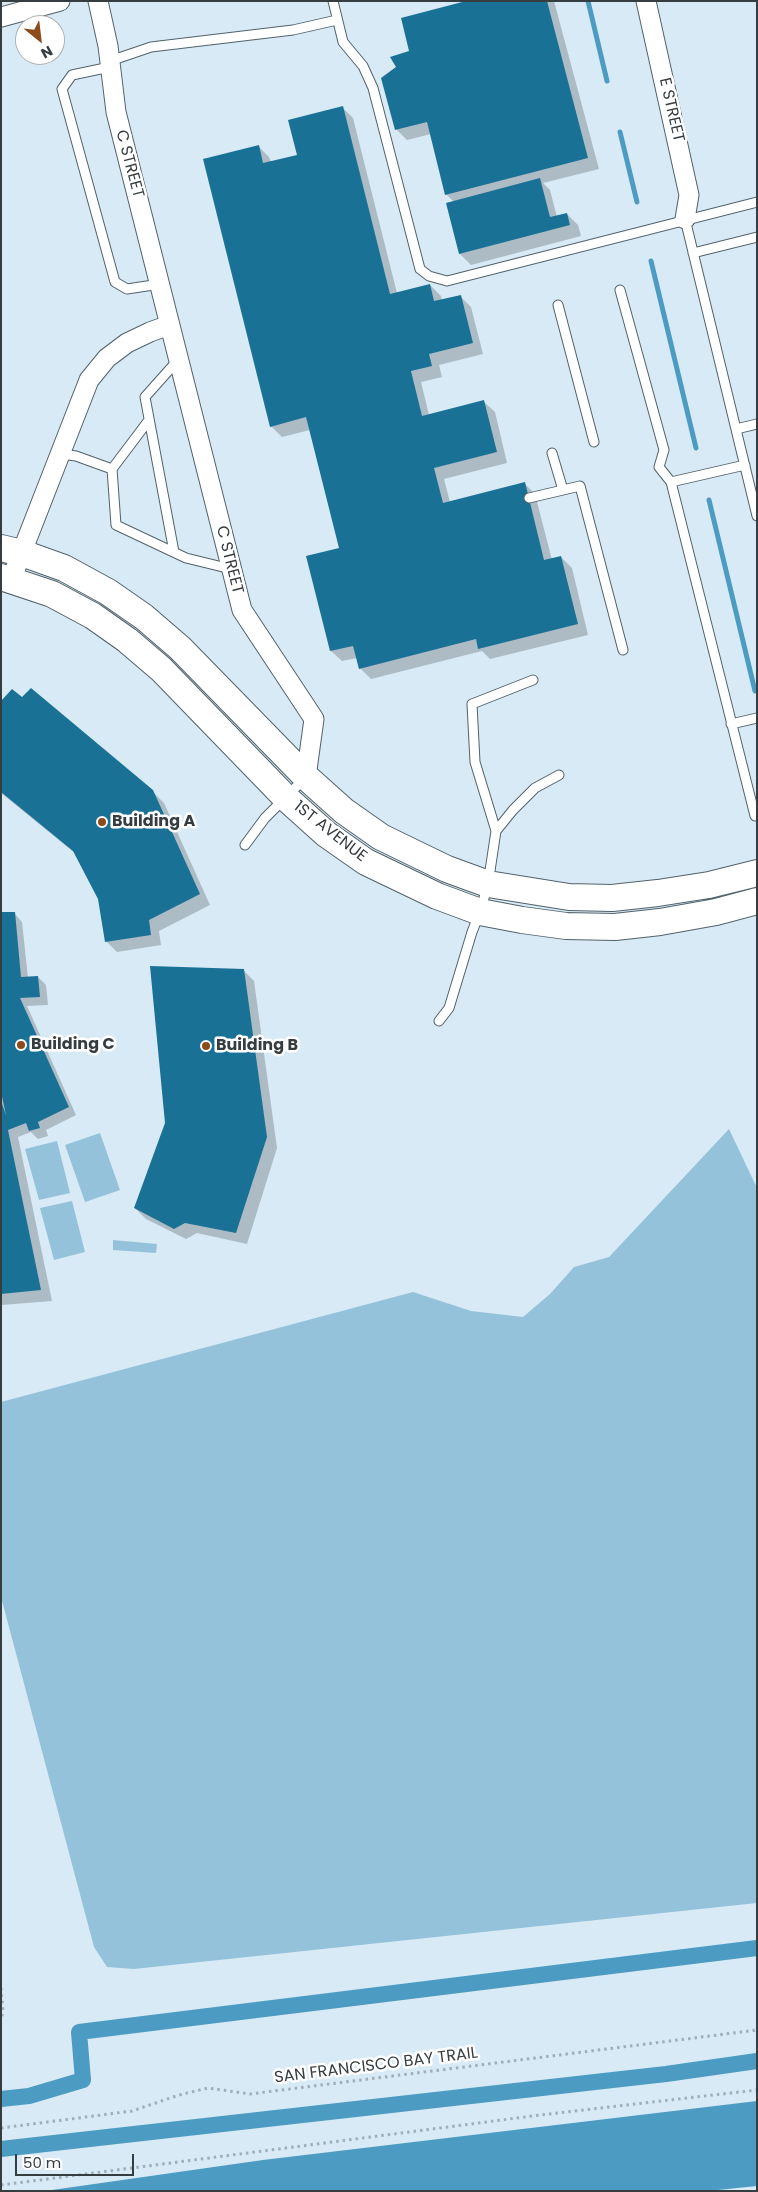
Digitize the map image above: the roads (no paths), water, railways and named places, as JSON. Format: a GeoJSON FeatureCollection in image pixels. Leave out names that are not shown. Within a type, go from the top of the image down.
{"type":"FeatureCollection","features":[{"type":"Feature","properties":{"kind":"street"},"geometry":{"type":"LineString","coordinates":[[1,17],[60,1]]}},
{"type":"Feature","properties":{"kind":"street","name":"C STREET"},"geometry":{"type":"LineString","coordinates":[[98,1],[110,64],[116,112],[242,610],[314,719],[306,777]]}},
{"type":"Feature","properties":{"kind":"street","name":"E STREET"},"geometry":{"type":"LineString","coordinates":[[646,1],[689,195],[685,219]]}},
{"type":"Feature","properties":{"kind":"street"},"geometry":{"type":"LineString","coordinates":[[6,579],[11,551],[61,454],[89,380],[107,358],[127,343],[169,325]]}},
{"type":"Feature","properties":{"kind":"street","name":"1ST AVENUE"},"geometry":{"type":"LineString","coordinates":[[11,551],[64,568],[108,592],[144,617],[180,648],[306,777],[344,811],[381,837],[439,866],[488,884],[569,897],[612,898],[696,887],[757,874]]}},
{"type":"Feature","properties":{"kind":"street","name":"1ST AVENUE"},"geometry":{"type":"LineString","coordinates":[[6,579],[52,594],[93,616],[126,640],[160,669],[286,798],[326,834],[366,862],[437,896],[480,912],[566,926],[615,926],[660,922],[716,912],[757,901]]}},
{"type":"Feature","properties":{"kind":"lane"},"geometry":{"type":"LineString","coordinates":[[333,1],[343,42],[362,66],[373,88],[420,269],[429,276],[446,281],[757,202]]}},
{"type":"Feature","properties":{"kind":"lane"},"geometry":{"type":"LineString","coordinates":[[160,284],[127,290],[114,282],[62,89],[72,75],[110,64],[151,47],[293,30],[337,20]]}},
{"type":"Feature","properties":{"kind":"lane"},"geometry":{"type":"LineString","coordinates":[[685,219],[745,465],[754,491],[757,516]]}},
{"type":"Feature","properties":{"kind":"lane"},"geometry":{"type":"LineString","coordinates":[[694,253],[757,237]]}},
{"type":"Feature","properties":{"kind":"lane"},"geometry":{"type":"LineString","coordinates":[[620,290],[664,450],[659,467],[671,482],[755,816]]}},
{"type":"Feature","properties":{"kind":"lane"},"geometry":{"type":"LineString","coordinates":[[558,305],[594,442]]}},
{"type":"Feature","properties":{"kind":"lane"},"geometry":{"type":"LineString","coordinates":[[174,552],[145,397],[178,360]]}},
{"type":"Feature","properties":{"kind":"lane"},"geometry":{"type":"LineString","coordinates":[[150,420],[112,469],[116,525],[186,558],[231,569]]}},
{"type":"Feature","properties":{"kind":"lane"},"geometry":{"type":"LineString","coordinates":[[736,428],[757,424]]}},
{"type":"Feature","properties":{"kind":"lane"},"geometry":{"type":"LineString","coordinates":[[552,453],[563,490]]}},
{"type":"Feature","properties":{"kind":"lane"},"geometry":{"type":"LineString","coordinates":[[61,454],[76,456],[112,469]]}},
{"type":"Feature","properties":{"kind":"lane"},"geometry":{"type":"LineString","coordinates":[[671,482],[745,465]]}},
{"type":"Feature","properties":{"kind":"lane"},"geometry":{"type":"LineString","coordinates":[[529,498],[580,486],[623,650]]}},
{"type":"Feature","properties":{"kind":"lane"},"geometry":{"type":"LineString","coordinates":[[439,1021],[449,1008],[480,912],[488,884],[496,831],[475,762],[472,704],[533,680]]}},
{"type":"Feature","properties":{"kind":"lane"},"geometry":{"type":"LineString","coordinates":[[731,724],[757,718]]}},
{"type":"Feature","properties":{"kind":"lane"},"geometry":{"type":"LineString","coordinates":[[496,831],[513,810],[535,788],[559,775]]}},
{"type":"Feature","properties":{"kind":"lane"},"geometry":{"type":"LineString","coordinates":[[245,845],[265,818],[306,777]]}},
{"type":"Feature","properties":{"kind":"waterway"},"geometry":{"type":"LineString","coordinates":[[588,1],[607,81]]}},
{"type":"Feature","properties":{"kind":"waterway"},"geometry":{"type":"LineString","coordinates":[[620,132],[637,202]]}},
{"type":"Feature","properties":{"kind":"waterway"},"geometry":{"type":"LineString","coordinates":[[651,261],[696,448]]}},
{"type":"Feature","properties":{"kind":"waterway"},"geometry":{"type":"LineString","coordinates":[[709,500],[755,691]]}},
{"type":"Feature","properties":{"kind":"waterway"},"geometry":{"type":"LineString","coordinates":[[1,2099],[29,2096],[83,2080],[79,2032],[757,1948]]}},
{"type":"Feature","properties":{"kind":"waterway"},"geometry":{"type":"LineString","coordinates":[[1,2149],[666,2074],[757,2061]]}},
{"type":"Feature","properties":{"kind":"place","name":"Building A"},"geometry":{"type":"Point","coordinates":[102,822]}},
{"type":"Feature","properties":{"kind":"place","name":"Building C"},"geometry":{"type":"Point","coordinates":[21,1045]}},
{"type":"Feature","properties":{"kind":"place","name":"Building B"},"geometry":{"type":"Point","coordinates":[206,1046]}}]}
